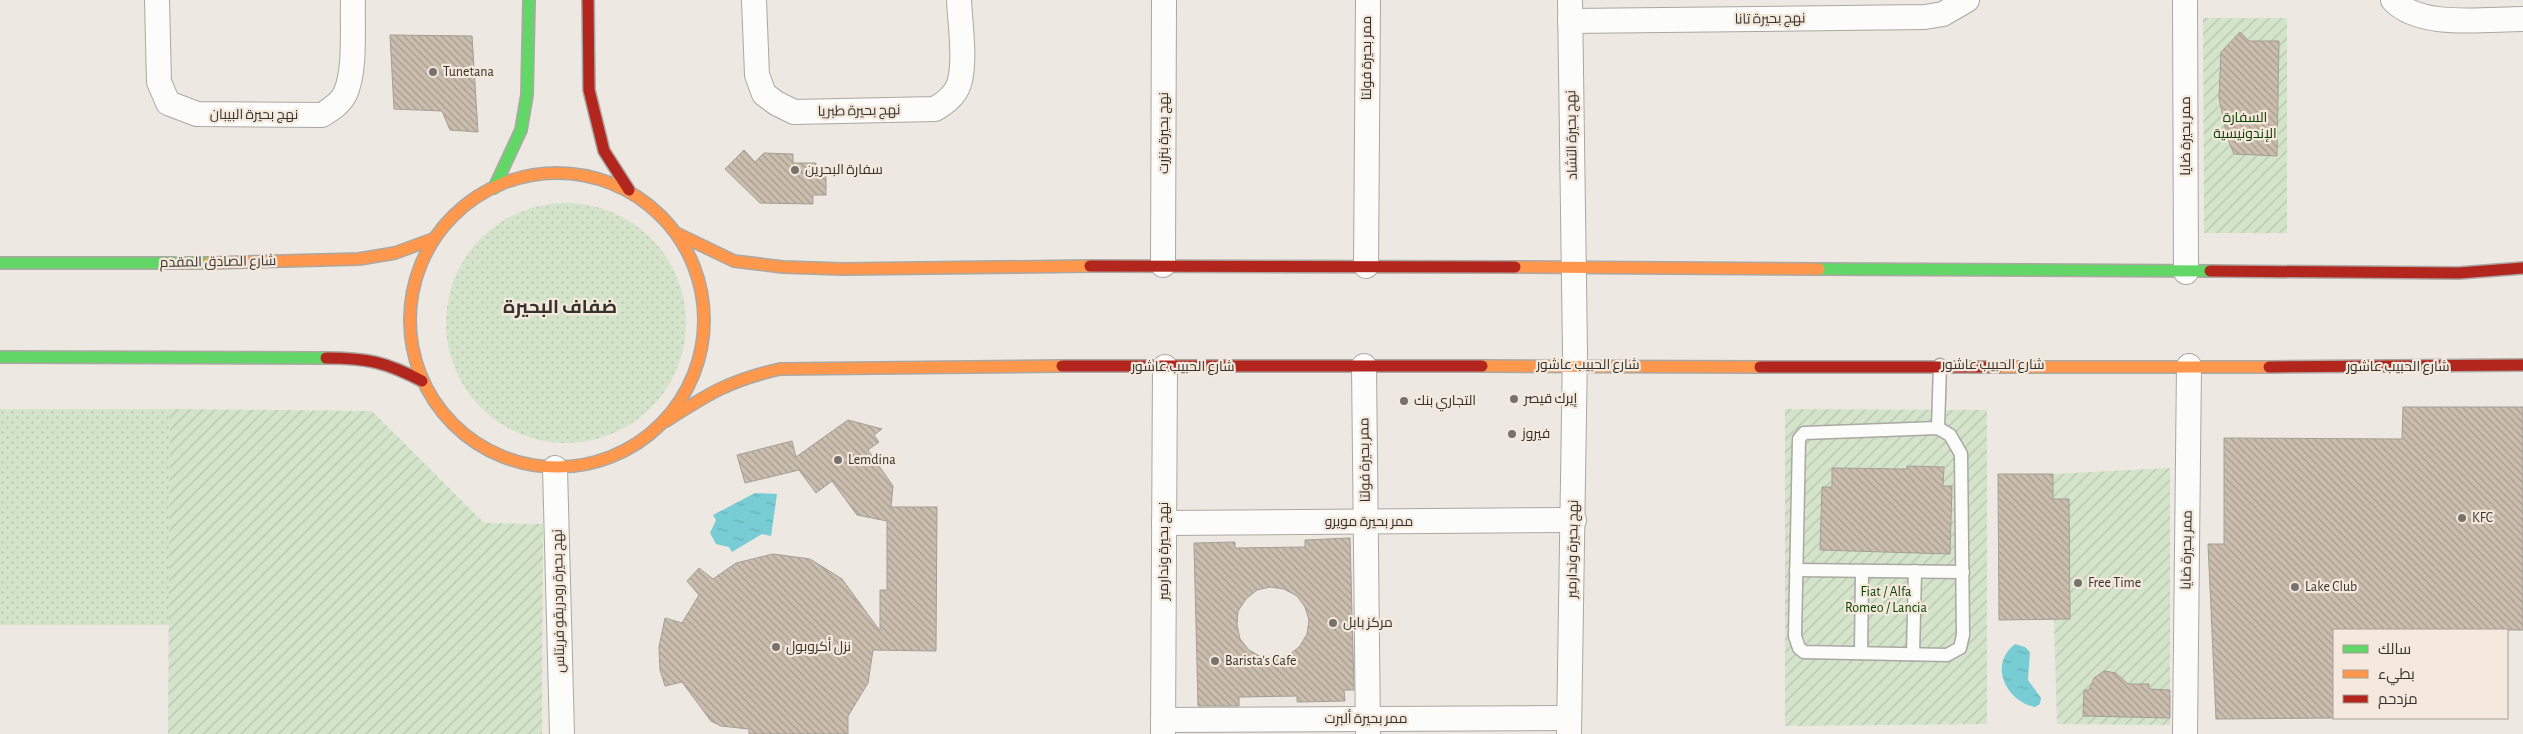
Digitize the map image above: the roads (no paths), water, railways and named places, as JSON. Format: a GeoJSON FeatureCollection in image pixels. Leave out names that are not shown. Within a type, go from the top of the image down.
{"type":"FeatureCollection","features":[{"type":"Feature","properties":{"kind":"main road"},"geometry":{"type":"LineString","coordinates":[[494,188],[521,130],[527,95],[529,0]]}},
{"type":"Feature","properties":{"kind":"main road"},"geometry":{"type":"LineString","coordinates":[[588,0],[589,90],[604,151],[629,190],[678,234],[734,261],[783,267],[843,269],[1163,265],[2459,273],[2523,268]]}},
{"type":"Feature","properties":{"kind":"main road"},"geometry":{"type":"LineString","coordinates":[[555,468],[501,456],[454,426],[422,381],[410,333],[413,284],[433,239],[477,195],[526,175],[579,173],[629,190]]}},
{"type":"Feature","properties":{"kind":"main road"},"geometry":{"type":"LineString","coordinates":[[666,421],[689,388],[703,350],[705,309],[697,270],[678,234]]}},
{"type":"Feature","properties":{"kind":"main road","name":"شارع الصادق المقدم"},"geometry":{"type":"LineString","coordinates":[[0,263],[173,264],[359,259],[394,253],[433,239]]}},
{"type":"Feature","properties":{"kind":"main road"},"geometry":{"type":"LineString","coordinates":[[0,357],[357,358],[394,366],[422,381]]}},
{"type":"Feature","properties":{"kind":"main road","name":"شارع الحبيب عاشور"},"geometry":{"type":"LineString","coordinates":[[555,468],[615,456],[716,389],[747,376],[780,369],[910,366],[1940,365],[2462,367],[2523,365]]}},
{"type":"Feature","properties":{"kind":"street","name":"نهج بحيرة البيبان"},"geometry":{"type":"LineString","coordinates":[[157,0],[159,82],[168,104],[196,114],[322,115],[334,108],[345,93],[350,71],[353,0]]}},
{"type":"Feature","properties":{"kind":"street","name":"نهج بحيرة طبريا"},"geometry":{"type":"LineString","coordinates":[[754,0],[757,75],[764,94],[794,112],[935,109],[949,99],[958,84],[961,67],[959,0]]}},
{"type":"Feature","properties":{"kind":"street","name":"نهج بحيرة بنزرت"},"geometry":{"type":"LineString","coordinates":[[1163,265],[1164,0]]}},
{"type":"Feature","properties":{"kind":"street","name":"ممر بحيرة فولتا"},"geometry":{"type":"LineString","coordinates":[[1366,266],[1368,0]]}},
{"type":"Feature","properties":{"kind":"street","name":"نهج بحيرة تانا"},"geometry":{"type":"LineString","coordinates":[[1570,10],[1925,17],[1943,14],[1967,0]]}},
{"type":"Feature","properties":{"kind":"street","name":"ممر بحيرة ضايا"},"geometry":{"type":"LineString","coordinates":[[2185,0],[2186,272]]}},
{"type":"Feature","properties":{"kind":"street"},"geometry":{"type":"LineString","coordinates":[[2393,0],[2400,8],[2417,16],[2431,18],[2523,19]]}},
{"type":"Feature","properties":{"kind":"street","name":"نهج بحيرة التشاد"},"geometry":{"type":"LineString","coordinates":[[1570,10],[1575,365]]}},
{"type":"Feature","properties":{"kind":"street","name":"نهج بحيرة وندارمير"},"geometry":{"type":"LineString","coordinates":[[1569,726],[1574,520],[1575,365]]}},
{"type":"Feature","properties":{"kind":"street","name":"ممر بحيرة فولتا"},"geometry":{"type":"LineString","coordinates":[[1364,366],[1368,727]]}},
{"type":"Feature","properties":{"kind":"street","name":"ممر بحيرة ضايا"},"geometry":{"type":"LineString","coordinates":[[2185,734],[2189,366]]}},
{"type":"Feature","properties":{"kind":"street","name":"نهج بحيرة وندارمير"},"geometry":{"type":"LineString","coordinates":[[1163,727],[1165,367]]}},
{"type":"Feature","properties":{"kind":"street","name":"نهج بحيرة رودريقو فريتاس"},"geometry":{"type":"LineString","coordinates":[[555,468],[562,734]]}},
{"type":"Feature","properties":{"kind":"street","name":"ممر بحيرة مويرو"},"geometry":{"type":"LineString","coordinates":[[1164,523],[1574,520]]}},
{"type":"Feature","properties":{"kind":"street","name":"ممر بحيرة ألبرت"},"geometry":{"type":"LineString","coordinates":[[1163,727],[1569,726]]}},
{"type":"Feature","properties":{"kind":"lane"},"geometry":{"type":"LineString","coordinates":[[1938,428],[1940,365]]}},
{"type":"Feature","properties":{"kind":"lane"},"geometry":{"type":"LineString","coordinates":[[1938,428],[1950,435],[1961,454],[1963,635],[1960,648],[1947,655],[1804,652],[1799,648],[1795,636],[1799,439],[1804,433],[1938,428]]}},
{"type":"Feature","properties":{"kind":"lane"},"geometry":{"type":"LineString","coordinates":[[1796,570],[1963,572]]}},
{"type":"Feature","properties":{"kind":"lane"},"geometry":{"type":"LineString","coordinates":[[1861,653],[1862,570]]}},
{"type":"Feature","properties":{"kind":"lane"},"geometry":{"type":"LineString","coordinates":[[1913,654],[1915,571]]}},
{"type":"Feature","properties":{"kind":"water"},"geometry":{"type":"Polygon","coordinates":[[[755,493],[777,494],[771,536],[762,534],[732,552],[729,547],[716,544],[710,533],[716,520],[713,515],[755,493]]]}},
{"type":"Feature","properties":{"kind":"water"},"geometry":{"type":"Polygon","coordinates":[[[2015,644],[2025,647],[2030,652],[2028,680],[2041,698],[2040,704],[2035,707],[2016,698],[2004,681],[2002,672],[2003,662],[2007,652],[2015,644]]]}},
{"type":"Feature","properties":{"kind":"place","name":"Tunetana"},"geometry":{"type":"Point","coordinates":[433,72]}},
{"type":"Feature","properties":{"kind":"place","name":"سفارة البحرين"},"geometry":{"type":"Point","coordinates":[795,170]}},
{"type":"Feature","properties":{"kind":"place","name":"إيرك قيصر"},"geometry":{"type":"Point","coordinates":[1514,399]}},
{"type":"Feature","properties":{"kind":"place","name":"التجاري بنك"},"geometry":{"type":"Point","coordinates":[1404,401]}},
{"type":"Feature","properties":{"kind":"place","name":"فيروز"},"geometry":{"type":"Point","coordinates":[1512,434]}},
{"type":"Feature","properties":{"kind":"place","name":"Lemdina"},"geometry":{"type":"Point","coordinates":[838,460]}},
{"type":"Feature","properties":{"kind":"place","name":"KFC"},"geometry":{"type":"Point","coordinates":[2462,518]}},
{"type":"Feature","properties":{"kind":"place","name":"Free Time"},"geometry":{"type":"Point","coordinates":[2078,583]}},
{"type":"Feature","properties":{"kind":"place","name":"Lake Club"},"geometry":{"type":"Point","coordinates":[2295,587]}},
{"type":"Feature","properties":{"kind":"place","name":"مركز بابل"},"geometry":{"type":"Point","coordinates":[1333,623]}},
{"type":"Feature","properties":{"kind":"place","name":"نزل أكروبول"},"geometry":{"type":"Point","coordinates":[776,647]}},
{"type":"Feature","properties":{"kind":"place","name":"Barista's Cafe"},"geometry":{"type":"Point","coordinates":[1215,661]}},
{"type":"Feature","properties":{"kind":"district","name":"ضفاف البحيرة"},"geometry":{"type":"Point","coordinates":[560,307]}},
{"type":"Feature","properties":{"kind":"park label","name":"السفارة الإندونيسية"},"geometry":{"type":"Point","coordinates":[2245,126]}},
{"type":"Feature","properties":{"kind":"park label","name":"Fiat / Alfa Romeo / Lancia"},"geometry":{"type":"Point","coordinates":[1886,600]}}]}
